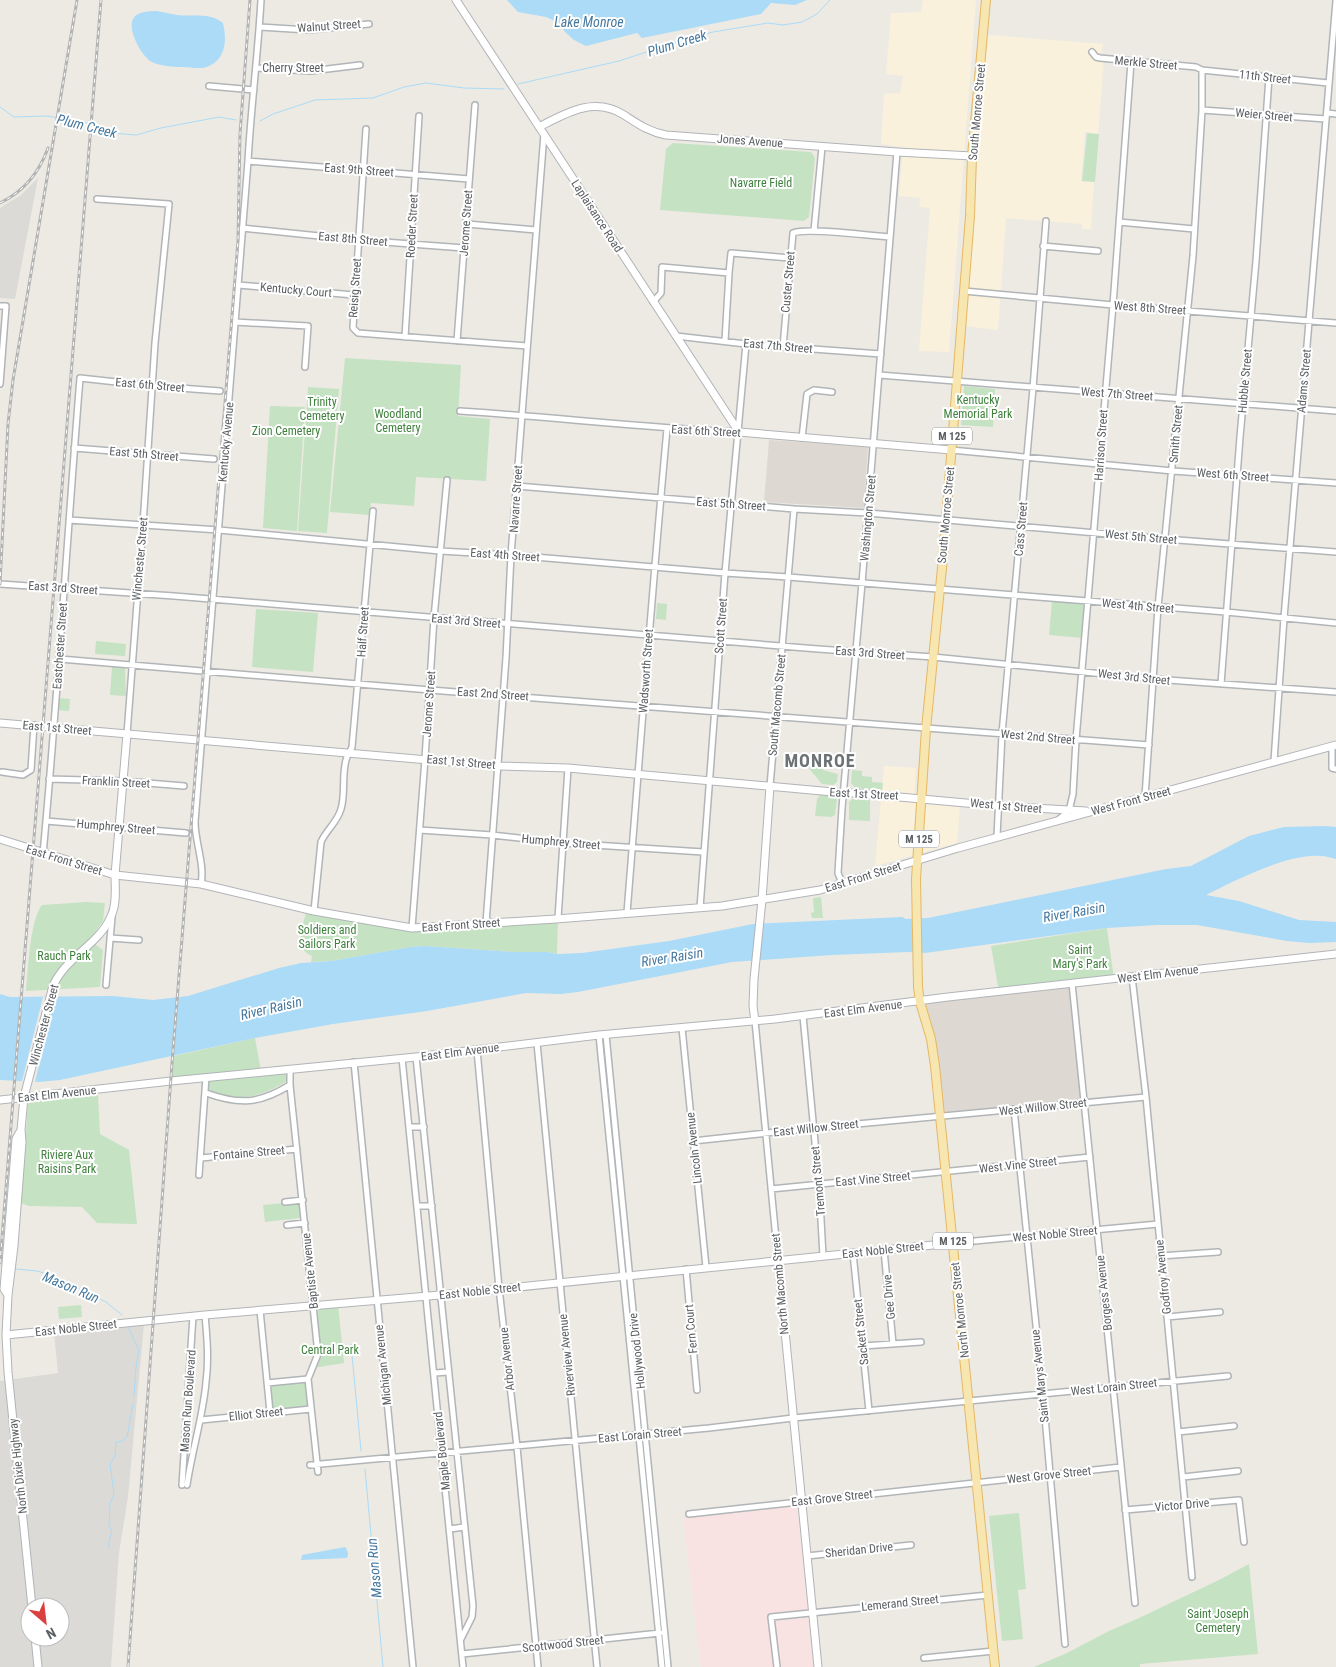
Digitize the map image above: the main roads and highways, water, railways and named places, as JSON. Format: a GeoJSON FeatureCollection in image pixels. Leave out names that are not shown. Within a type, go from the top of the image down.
{"type":"FeatureCollection","features":[{"type":"Feature","properties":{"kind":"main road","name":"South Monroe Street"},"geometry":{"type":"LineString","coordinates":[[916,955],[918,860],[926,728],[946,520],[970,216],[972,156],[986,0]]}},
{"type":"Feature","properties":{"kind":"main road","name":"North Monroe Street"},"geometry":{"type":"LineString","coordinates":[[916,955],[920,1002],[933,1052],[995,1667]]}},
{"type":"Feature","properties":{"kind":"water","name":"Lake Monroe"},"geometry":{"type":"Polygon","coordinates":[[[507,0],[807,0],[795,5],[771,3],[761,14],[642,38],[637,33],[586,46],[574,40],[559,23],[546,17],[518,12],[507,0]]]}},
{"type":"Feature","properties":{"kind":"water"},"geometry":{"type":"Polygon","coordinates":[[[157,11],[177,15],[207,16],[223,23],[225,42],[219,59],[209,66],[199,68],[163,65],[148,59],[136,43],[132,24],[137,14],[157,11]]]}},
{"type":"Feature","properties":{"kind":"water","name":"River Raisin"},"geometry":{"type":"Polygon","coordinates":[[[1284,827],[1336,827],[1336,859],[1308,856],[1277,863],[1206,895],[1239,901],[1299,920],[1336,922],[1336,942],[1309,943],[1287,941],[1197,925],[1157,925],[1107,928],[925,953],[832,955],[732,962],[578,992],[561,994],[526,993],[427,1011],[333,1024],[255,1038],[60,1080],[38,1082],[0,1080],[0,994],[10,997],[113,996],[153,1000],[188,996],[301,963],[331,961],[411,947],[425,946],[557,954],[582,953],[669,941],[753,924],[902,917],[906,919],[928,918],[1166,869],[1191,866],[1249,836],[1284,827]]]}},
{"type":"Feature","properties":{"kind":"water"},"geometry":{"type":"Polygon","coordinates":[[[345,1547],[348,1552],[347,1558],[301,1560],[302,1555],[345,1547]]]}},
{"type":"Feature","properties":{"kind":"waterway","name":"Plum Creek"},"geometry":{"type":"LineString","coordinates":[[518,84],[619,61],[713,32],[768,23],[783,25],[802,22],[817,14],[830,0]]}},
{"type":"Feature","properties":{"kind":"waterway","name":"Plum Creek"},"geometry":{"type":"LineString","coordinates":[[260,121],[273,114],[315,100],[373,98],[404,87],[426,83],[464,88],[504,89]]}},
{"type":"Feature","properties":{"kind":"waterway","name":"Plum Creek"},"geometry":{"type":"LineString","coordinates":[[0,107],[14,117],[46,116],[82,121],[111,133],[136,135],[161,128],[219,117],[236,120]]}},
{"type":"Feature","properties":{"kind":"waterway","name":"Mason Run"},"geometry":{"type":"LineString","coordinates":[[16,1269],[37,1271],[50,1275],[106,1302],[122,1315]]}},
{"type":"Feature","properties":{"kind":"waterway"},"geometry":{"type":"LineString","coordinates":[[128,1327],[139,1350],[134,1396]]}},
{"type":"Feature","properties":{"kind":"waterway","name":"Mason Run"},"geometry":{"type":"LineString","coordinates":[[351,1344],[361,1451]]}},
{"type":"Feature","properties":{"kind":"waterway"},"geometry":{"type":"LineString","coordinates":[[109,1549],[112,1531],[109,1526],[110,1504],[114,1494],[110,1464],[115,1456],[116,1442],[122,1441],[127,1437],[133,1404]]}},
{"type":"Feature","properties":{"kind":"waterway","name":"Mason Run"},"geometry":{"type":"LineString","coordinates":[[365,1469],[383,1667]]}},
{"type":"Feature","properties":{"kind":"railway"},"geometry":{"type":"LineString","coordinates":[[0,584],[8,424],[13,380],[77,0]]}},
{"type":"Feature","properties":{"kind":"railway"},"geometry":{"type":"LineString","coordinates":[[0,1263],[101,0]]}},
{"type":"Feature","properties":{"kind":"railway"},"geometry":{"type":"LineString","coordinates":[[128,1667],[172,1063],[238,241],[240,134],[250,0]]}},
{"type":"Feature","properties":{"kind":"railway"},"geometry":{"type":"LineString","coordinates":[[0,203],[16,193],[29,181],[40,166],[48,148]]}},
{"type":"Feature","properties":{"kind":"district","name":"MONROE"},"geometry":{"type":"Point","coordinates":[820,760]}},
{"type":"Feature","properties":{"kind":"park label","name":"Navarre Field"},"geometry":{"type":"Point","coordinates":[761,183]}},
{"type":"Feature","properties":{"kind":"park label","name":"Kentucky Memorial Park"},"geometry":{"type":"Point","coordinates":[978,407]}},
{"type":"Feature","properties":{"kind":"park label","name":"Trinity Cemetery"},"geometry":{"type":"Point","coordinates":[322,409]}},
{"type":"Feature","properties":{"kind":"park label","name":"Woodland Cemetery"},"geometry":{"type":"Point","coordinates":[398,421]}},
{"type":"Feature","properties":{"kind":"park label","name":"Zion Cemetery"},"geometry":{"type":"Point","coordinates":[286,431]}},
{"type":"Feature","properties":{"kind":"park label","name":"Soldiers and Sailors Park"},"geometry":{"type":"Point","coordinates":[327,937]}},
{"type":"Feature","properties":{"kind":"park label","name":"Rauch Park"},"geometry":{"type":"Point","coordinates":[64,956]}},
{"type":"Feature","properties":{"kind":"park label","name":"Saint Mary's Park"},"geometry":{"type":"Point","coordinates":[1080,957]}},
{"type":"Feature","properties":{"kind":"park label","name":"Riviere Aux Raisins Park"},"geometry":{"type":"Point","coordinates":[67,1162]}},
{"type":"Feature","properties":{"kind":"park label","name":"Central Park"},"geometry":{"type":"Point","coordinates":[330,1350]}},
{"type":"Feature","properties":{"kind":"park label","name":"Saint Joseph Cemetery"},"geometry":{"type":"Point","coordinates":[1218,1621]}}]}
